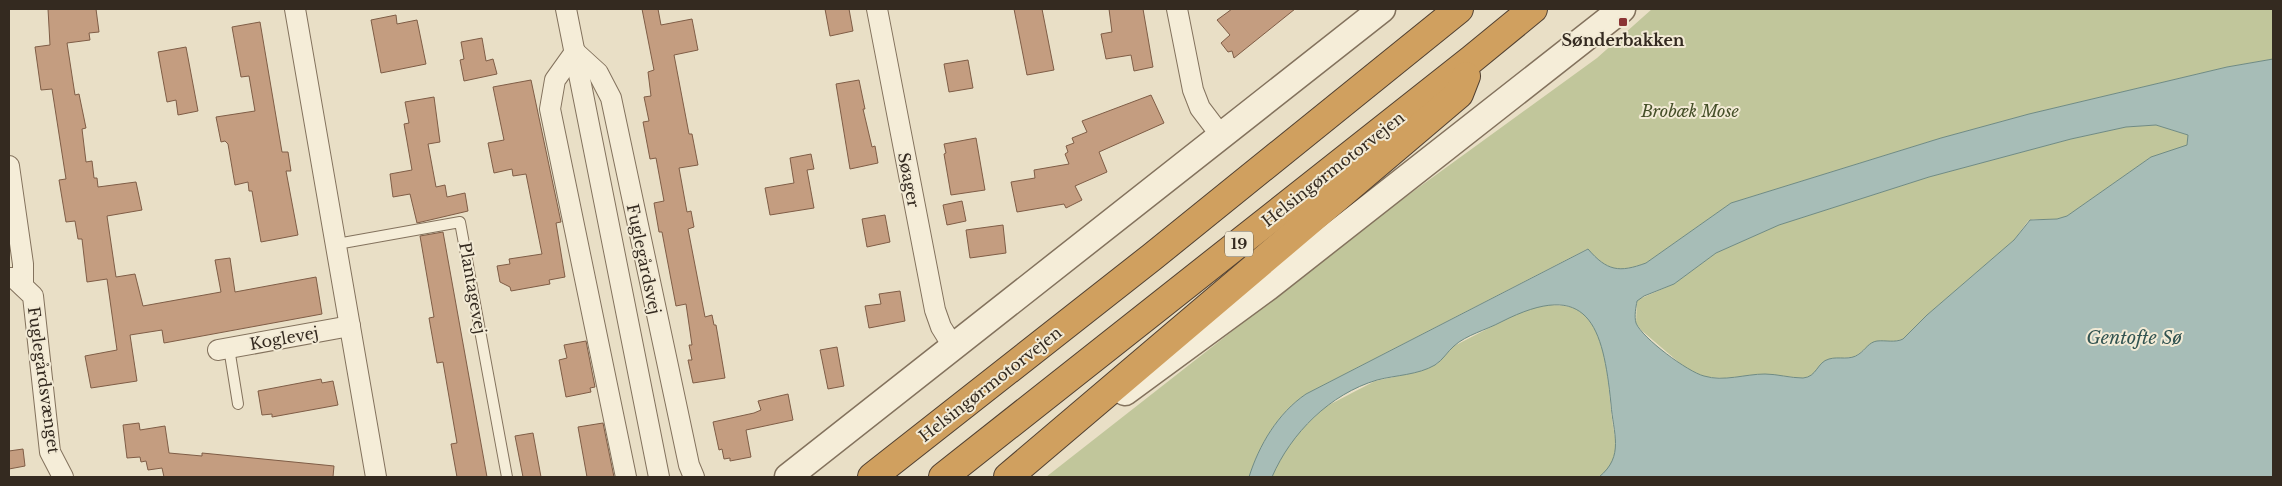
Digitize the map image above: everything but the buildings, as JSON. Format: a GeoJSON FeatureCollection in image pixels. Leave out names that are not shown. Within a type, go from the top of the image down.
{"type":"FeatureCollection","features":[{"type":"Feature","properties":{"kind":"highway","name":"Helsingørmotorvejen"},"geometry":{"type":"LineString","coordinates":[[872,477],[1152,257],[1459,9]]}},
{"type":"Feature","properties":{"kind":"highway","name":"Helsingørmotorvejen"},"geometry":{"type":"LineString","coordinates":[[944,477],[1533,9]]}},
{"type":"Feature","properties":{"kind":"highway"},"geometry":{"type":"LineString","coordinates":[[1009,477],[1459,94],[1472,59]]}},
{"type":"Feature","properties":{"kind":"street"},"geometry":{"type":"LineString","coordinates":[[295,9],[376,477]]}},
{"type":"Feature","properties":{"kind":"street","name":"Fuglegårdsvej"},"geometry":{"type":"LineString","coordinates":[[566,9],[659,477]]}},
{"type":"Feature","properties":{"kind":"street","name":"Søager"},"geometry":{"type":"LineString","coordinates":[[877,9],[935,310],[941,327],[954,348]]}},
{"type":"Feature","properties":{"kind":"street"},"geometry":{"type":"LineString","coordinates":[[1178,9],[1193,90],[1200,108],[1222,136]]}},
{"type":"Feature","properties":{"kind":"street"},"geometry":{"type":"LineString","coordinates":[[788,477],[1382,9]]}},
{"type":"Feature","properties":{"kind":"street"},"geometry":{"type":"LineString","coordinates":[[1009,477],[1268,287],[1622,9]]}},
{"type":"Feature","properties":{"kind":"street"},"geometry":{"type":"LineString","coordinates":[[575,52],[555,80],[550,108],[626,477]]}},
{"type":"Feature","properties":{"kind":"street","name":"Fuglegårdsvej"},"geometry":{"type":"LineString","coordinates":[[575,52],[598,73],[611,98],[689,465],[694,477]]}},
{"type":"Feature","properties":{"kind":"street","name":"Fuglegårdsvænget"},"geometry":{"type":"LineString","coordinates":[[9,166],[23,264],[16,282],[32,296],[50,452],[63,477]]}},
{"type":"Feature","properties":{"kind":"street","name":"Koglevej"},"geometry":{"type":"LineString","coordinates":[[224,349],[350,326]]}},
{"type":"Feature","properties":{"kind":"lane","name":"Plantagevej"},"geometry":{"type":"LineString","coordinates":[[336,244],[460,222],[507,477]]}},
{"type":"Feature","properties":{"kind":"lane"},"geometry":{"type":"LineString","coordinates":[[224,349],[238,404]]}},
{"type":"Feature","properties":{"kind":"green space","name":"Brobæk Mose"},"geometry":{"type":"Polygon","coordinates":[[[1652,9],[2273,9],[2273,59],[2227,67],[2029,114],[1941,138],[1731,203],[1646,263],[1636,266],[1620,269],[1607,266],[1587,249],[1306,394],[1278,420],[1258,453],[1249,477],[1046,477],[1378,217],[1597,58],[1652,9]]]}},
{"type":"Feature","properties":{"kind":"green space"},"geometry":{"type":"Polygon","coordinates":[[[2156,125],[2188,135],[2187,146],[2151,157],[2067,216],[2057,219],[2033,219],[2028,221],[2014,240],[1927,315],[1903,339],[1865,349],[1854,357],[1829,359],[1822,363],[1815,374],[1809,377],[1765,374],[1725,378],[1705,377],[1689,371],[1641,330],[1636,323],[1637,300],[1674,284],[1716,253],[1779,225],[1929,177],[2071,139],[2126,127],[2156,125]]]}},
{"type":"Feature","properties":{"kind":"green space"},"geometry":{"type":"Polygon","coordinates":[[[1543,305],[1564,306],[1580,310],[1591,321],[1602,346],[1608,378],[1616,449],[1612,463],[1599,477],[1272,477],[1281,456],[1300,431],[1325,407],[1375,381],[1417,372],[1437,364],[1454,346],[1524,310],[1543,305]]]}},
{"type":"Feature","properties":{"kind":"water","name":"Gentofte Sø"},"geometry":{"type":"Polygon","coordinates":[[[2273,59],[2273,477],[1599,477],[1607,469],[1615,452],[1615,434],[1603,352],[1596,332],[1586,317],[1572,308],[1554,305],[1531,309],[1470,336],[1459,342],[1438,363],[1428,368],[1414,373],[1377,380],[1343,395],[1314,417],[1301,431],[1290,445],[1272,477],[1249,477],[1258,453],[1278,420],[1306,394],[1588,249],[1608,266],[1621,269],[1637,266],[1646,263],[1731,203],[1941,138],[2029,114],[2227,67],[2273,59]],[[2156,125],[2126,127],[2071,139],[1929,177],[1779,225],[1716,253],[1674,284],[1644,296],[1637,301],[1636,323],[1647,337],[1666,354],[1687,368],[1704,376],[1727,378],[1765,374],[1798,378],[1808,377],[1822,363],[1829,359],[1856,356],[1874,342],[1903,339],[1927,315],[2014,240],[2030,220],[2057,219],[2067,216],[2151,157],[2187,145],[2188,135],[2156,125]]]}},
{"type":"Feature","properties":{"kind":"place","name":"Sønderbakken"},"geometry":{"type":"Point","coordinates":[1623,22]}}]}
